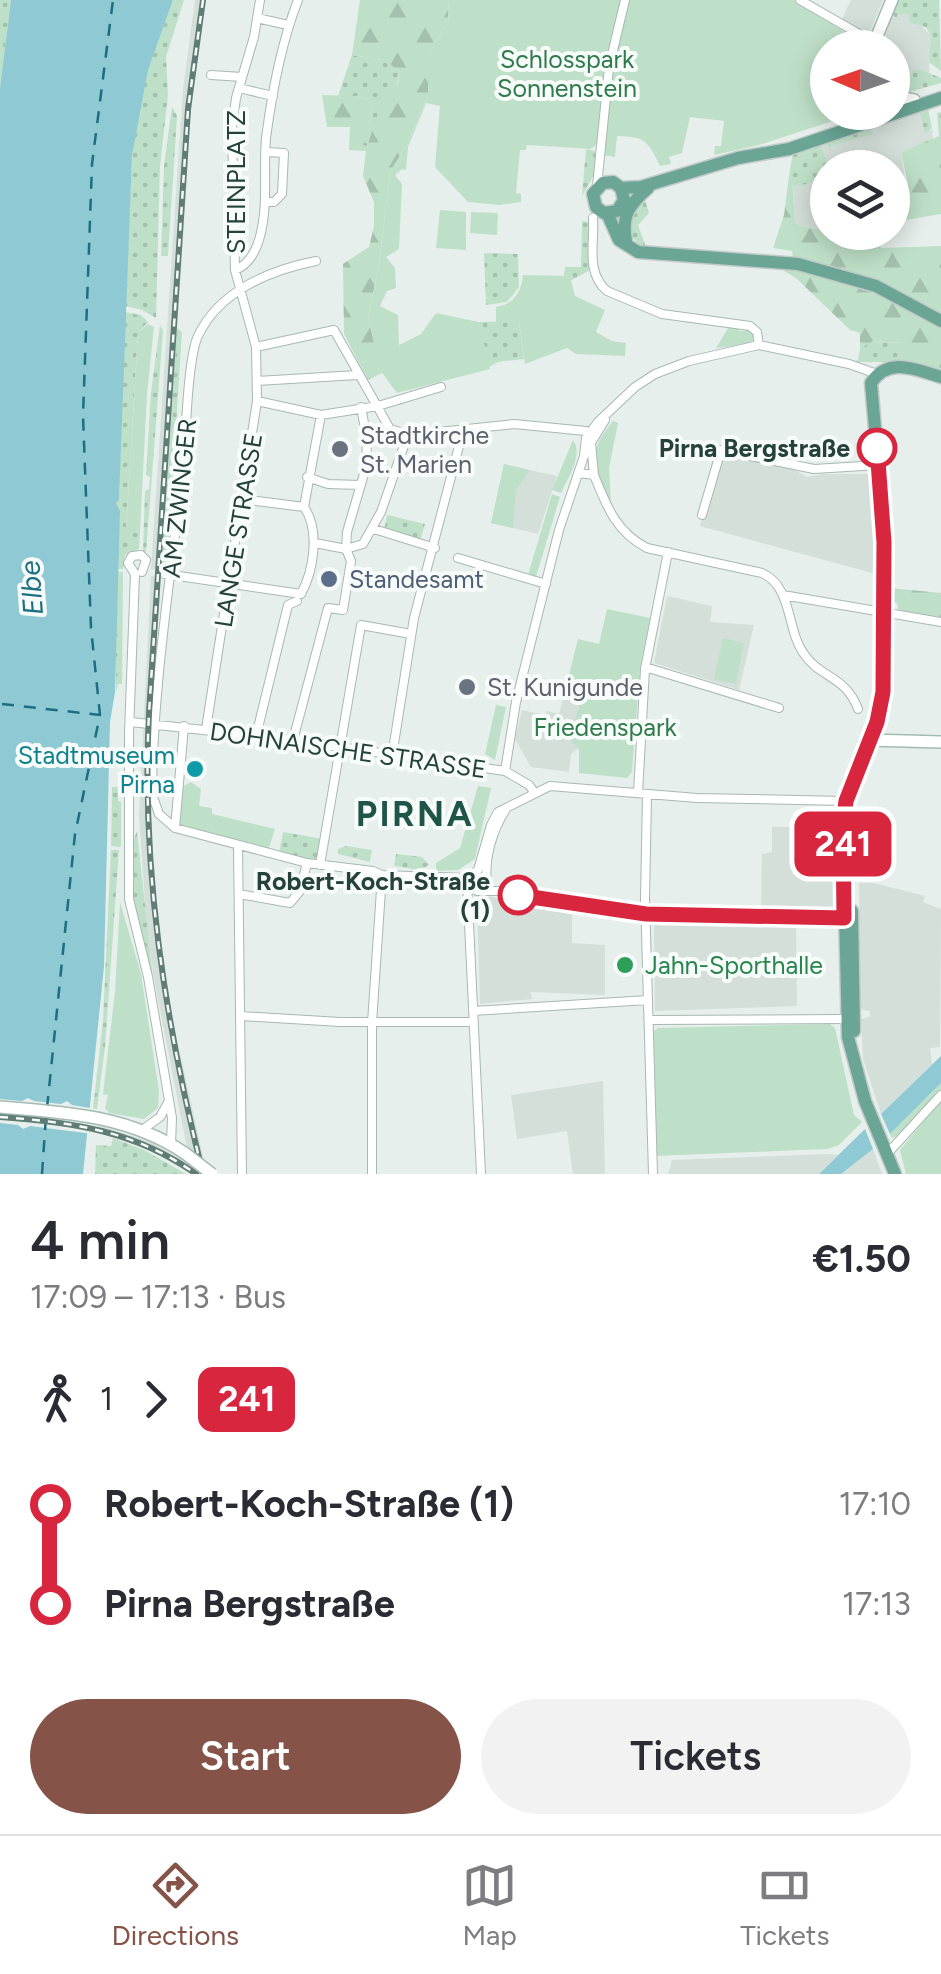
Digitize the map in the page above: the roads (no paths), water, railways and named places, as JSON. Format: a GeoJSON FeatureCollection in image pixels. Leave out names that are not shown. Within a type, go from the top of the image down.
{"type":"FeatureCollection","features":[{"type":"Feature","properties":{"kind":"main road"},"geometry":{"type":"LineString","coordinates":[[879,30],[892,0]]}},
{"type":"Feature","properties":{"kind":"main road"},"geometry":{"type":"LineString","coordinates":[[910,101],[941,95]]}},
{"type":"Feature","properties":{"kind":"main road"},"geometry":{"type":"LineString","coordinates":[[910,104],[941,95]]}},
{"type":"Feature","properties":{"kind":"main road"},"geometry":{"type":"LineString","coordinates":[[910,99],[914,100]]}},
{"type":"Feature","properties":{"kind":"main road"},"geometry":{"type":"LineString","coordinates":[[638,252],[593,202],[613,188],[646,186],[789,148],[835,130]]}},
{"type":"Feature","properties":{"kind":"main road"},"geometry":{"type":"LineString","coordinates":[[626,241],[624,216],[646,186]]}},
{"type":"Feature","properties":{"kind":"main road"},"geometry":{"type":"LineString","coordinates":[[613,188],[606,214],[619,240],[638,252],[798,264],[876,286],[941,321]]}},
{"type":"Feature","properties":{"kind":"main road"},"geometry":{"type":"LineString","coordinates":[[895,1174],[873,1122],[846,1018],[850,821],[846,801],[878,718],[883,692],[884,542],[871,383],[877,374],[896,366],[941,377]]}},
{"type":"Feature","properties":{"kind":"main road"},"geometry":{"type":"LineString","coordinates":[[870,740],[941,742]]}},
{"type":"Feature","properties":{"kind":"main road"},"geometry":{"type":"LineString","coordinates":[[848,918],[852,1053]]}},
{"type":"Feature","properties":{"kind":"main road"},"geometry":{"type":"LineString","coordinates":[[0,1106],[98,1118],[142,1130],[186,1154],[212,1174]]}},
{"type":"Feature","properties":{"kind":"street","name":"STEINPLATZ"},"geometry":{"type":"LineString","coordinates":[[252,330],[236,270],[232,128],[260,0]]}},
{"type":"Feature","properties":{"kind":"street"},"geometry":{"type":"LineString","coordinates":[[236,270],[244,266],[258,243],[266,202],[266,152],[273,96],[288,25],[298,0]]}},
{"type":"Feature","properties":{"kind":"street"},"geometry":{"type":"LineString","coordinates":[[613,188],[598,162],[610,67],[625,0]]}},
{"type":"Feature","properties":{"kind":"street"},"geometry":{"type":"LineString","coordinates":[[800,0],[849,30]]}},
{"type":"Feature","properties":{"kind":"street"},"geometry":{"type":"LineString","coordinates":[[257,18],[288,25]]}},
{"type":"Feature","properties":{"kind":"street","name":"STEINPLATZ"},"geometry":{"type":"LineString","coordinates":[[211,75],[242,77]]}},
{"type":"Feature","properties":{"kind":"street"},"geometry":{"type":"LineString","coordinates":[[239,88],[273,96]]}},
{"type":"Feature","properties":{"kind":"street"},"geometry":{"type":"LineString","coordinates":[[266,152],[284,153],[282,194],[274,202],[266,202]]}},
{"type":"Feature","properties":{"kind":"street"},"geometry":{"type":"LineString","coordinates":[[606,214],[593,270],[606,291],[662,314],[750,326],[757,332],[759,345]]}},
{"type":"Feature","properties":{"kind":"street","name":"STEINPLATZ"},"geometry":{"type":"LineString","coordinates":[[238,288],[316,261]]}},
{"type":"Feature","properties":{"kind":"street","name":"AM ZWINGER"},"geometry":{"type":"LineString","coordinates":[[175,828],[159,814],[153,801],[162,632],[196,342],[223,302],[238,288]]}},
{"type":"Feature","properties":{"kind":"street","name":"LANGE STRASSE"},"geometry":{"type":"LineString","coordinates":[[206,729],[257,401],[252,330]]}},
{"type":"Feature","properties":{"kind":"street"},"geometry":{"type":"LineString","coordinates":[[256,347],[334,330],[390,429],[408,434],[514,424],[572,430],[589,436]]}},
{"type":"Feature","properties":{"kind":"street"},"geometry":{"type":"LineString","coordinates":[[534,792],[505,771],[508,742],[546,584],[573,486],[587,455],[589,436],[635,386],[655,374],[689,361],[759,345],[838,361],[877,374]]}},
{"type":"Feature","properties":{"kind":"street"},"geometry":{"type":"LineString","coordinates":[[257,381],[356,374]]}},
{"type":"Feature","properties":{"kind":"street"},"geometry":{"type":"LineString","coordinates":[[257,401],[321,415],[361,407],[380,409],[440,387]]}},
{"type":"Feature","properties":{"kind":"street"},"geometry":{"type":"LineString","coordinates":[[343,610],[352,560],[346,549],[367,439],[361,407]]}},
{"type":"Feature","properties":{"kind":"street"},"geometry":{"type":"LineString","coordinates":[[256,736],[281,628],[288,606],[304,592],[315,543],[310,516],[304,507],[321,415]]}},
{"type":"Feature","properties":{"kind":"street"},"geometry":{"type":"LineString","coordinates":[[392,756],[411,634],[463,431]]}},
{"type":"Feature","properties":{"kind":"street"},"geometry":{"type":"LineString","coordinates":[[315,543],[346,549],[362,544],[373,529],[408,434]]}},
{"type":"Feature","properties":{"kind":"street"},"geometry":{"type":"LineString","coordinates":[[702,515],[714,451],[726,450],[814,469],[879,465]]}},
{"type":"Feature","properties":{"kind":"street"},"geometry":{"type":"LineString","coordinates":[[587,455],[609,512],[633,541],[647,548],[762,573],[776,581],[805,656],[848,688],[858,709]]}},
{"type":"Feature","properties":{"kind":"street"},"geometry":{"type":"LineString","coordinates":[[579,473],[594,475]]}},
{"type":"Feature","properties":{"kind":"street"},"geometry":{"type":"LineString","coordinates":[[307,477],[328,484],[361,486]]}},
{"type":"Feature","properties":{"kind":"street"},"geometry":{"type":"LineString","coordinates":[[241,499],[304,507]]}},
{"type":"Feature","properties":{"kind":"street"},"geometry":{"type":"LineString","coordinates":[[373,529],[435,547]]}},
{"type":"Feature","properties":{"kind":"street"},"geometry":{"type":"LineString","coordinates":[[652,1174],[643,794],[646,667],[668,552]]}},
{"type":"Feature","properties":{"kind":"street"},"geometry":{"type":"LineString","coordinates":[[458,558],[546,584]]}},
{"type":"Feature","properties":{"kind":"street"},"geometry":{"type":"LineString","coordinates":[[143,573],[131,722],[129,899],[148,977],[169,1100],[174,1130],[170,1144]]}},
{"type":"Feature","properties":{"kind":"street"},"geometry":{"type":"LineString","coordinates":[[169,574],[298,598]]}},
{"type":"Feature","properties":{"kind":"street"},"geometry":{"type":"LineString","coordinates":[[782,595],[941,622]]}},
{"type":"Feature","properties":{"kind":"street"},"geometry":{"type":"LineString","coordinates":[[293,740],[328,608],[351,613],[361,625],[411,634]]}},
{"type":"Feature","properties":{"kind":"street"},"geometry":{"type":"LineString","coordinates":[[320,865],[361,625]]}},
{"type":"Feature","properties":{"kind":"street"},"geometry":{"type":"LineString","coordinates":[[646,667],[780,708]]}},
{"type":"Feature","properties":{"kind":"street","name":"DOHNAISCHE STRASSE"},"geometry":{"type":"LineString","coordinates":[[131,722],[293,740],[505,771]]}},
{"type":"Feature","properties":{"kind":"street"},"geometry":{"type":"LineString","coordinates":[[184,726],[175,828],[307,863],[476,885],[577,906],[646,914],[848,918]]}},
{"type":"Feature","properties":{"kind":"street"},"geometry":{"type":"LineString","coordinates":[[482,1174],[466,898],[476,885],[498,820],[506,809],[534,792],[558,786],[643,794],[846,801]]}},
{"type":"Feature","properties":{"kind":"street"},"geometry":{"type":"LineString","coordinates":[[238,846],[242,1174]]}},
{"type":"Feature","properties":{"kind":"street"},"geometry":{"type":"LineString","coordinates":[[239,894],[290,902],[300,891],[307,863]]}},
{"type":"Feature","properties":{"kind":"street"},"geometry":{"type":"LineString","coordinates":[[476,885],[480,871]]}},
{"type":"Feature","properties":{"kind":"street"},"geometry":{"type":"LineString","coordinates":[[372,1174],[372,1023],[382,874]]}},
{"type":"Feature","properties":{"kind":"street"},"geometry":{"type":"LineString","coordinates":[[473,1010],[648,1000]]}},
{"type":"Feature","properties":{"kind":"street"},"geometry":{"type":"LineString","coordinates":[[241,1016],[372,1023],[473,1022]]}},
{"type":"Feature","properties":{"kind":"street"},"geometry":{"type":"LineString","coordinates":[[649,1020],[846,1018]]}},
{"type":"Feature","properties":{"kind":"street"},"geometry":{"type":"LineString","coordinates":[[884,1148],[941,1095]]}},
{"type":"Feature","properties":{"kind":"street"},"geometry":{"type":"LineString","coordinates":[[142,1130],[160,1116],[169,1100]]}},
{"type":"Feature","properties":{"kind":"water","name":"Elbe"},"geometry":{"type":"Polygon","coordinates":[[[11,0],[173,0],[148,70],[132,155],[116,503],[120,511],[104,966],[83,1174],[0,1174],[0,88],[11,0]]]}},
{"type":"Feature","properties":{"kind":"water"},"geometry":{"type":"Polygon","coordinates":[[[941,1056],[941,1083],[890,1134],[881,1114],[941,1056]]]}},
{"type":"Feature","properties":{"kind":"water"},"geometry":{"type":"Polygon","coordinates":[[[865,1129],[873,1149],[841,1174],[819,1174],[865,1129]]]}},
{"type":"Feature","properties":{"kind":"railway"},"geometry":{"type":"LineString","coordinates":[[203,0],[188,109],[147,772],[153,888],[167,1003],[203,1174]]}},
{"type":"Feature","properties":{"kind":"railway"},"geometry":{"type":"LineString","coordinates":[[0,1117],[78,1126],[127,1138],[196,1174]]}},
{"type":"Feature","properties":{"kind":"place","name":"Pirna Bergstraße"},"geometry":{"type":"Point","coordinates":[877,448]}},
{"type":"Feature","properties":{"kind":"place","name":"Stadtkirche St. Marien"},"geometry":{"type":"Point","coordinates":[340,449]}},
{"type":"Feature","properties":{"kind":"place","name":"Standesamt"},"geometry":{"type":"Point","coordinates":[329,579]}},
{"type":"Feature","properties":{"kind":"place","name":"St. Kunigunde"},"geometry":{"type":"Point","coordinates":[467,687]}},
{"type":"Feature","properties":{"kind":"place","name":"Stadtmuseum Pirna"},"geometry":{"type":"Point","coordinates":[195,769]}},
{"type":"Feature","properties":{"kind":"place","name":"Robert-Koch-Straße (1)"},"geometry":{"type":"Point","coordinates":[518,895]}},
{"type":"Feature","properties":{"kind":"place","name":"Jahn-Sporthalle"},"geometry":{"type":"Point","coordinates":[625,965]}},
{"type":"Feature","properties":{"kind":"district","name":"PIRNA"},"geometry":{"type":"Point","coordinates":[415,814]}},
{"type":"Feature","properties":{"kind":"park label","name":"Schlosspark Sonnenstein"},"geometry":{"type":"Point","coordinates":[567,74]}},
{"type":"Feature","properties":{"kind":"park label","name":"Friedenspark"},"geometry":{"type":"Point","coordinates":[605,727]}}]}
